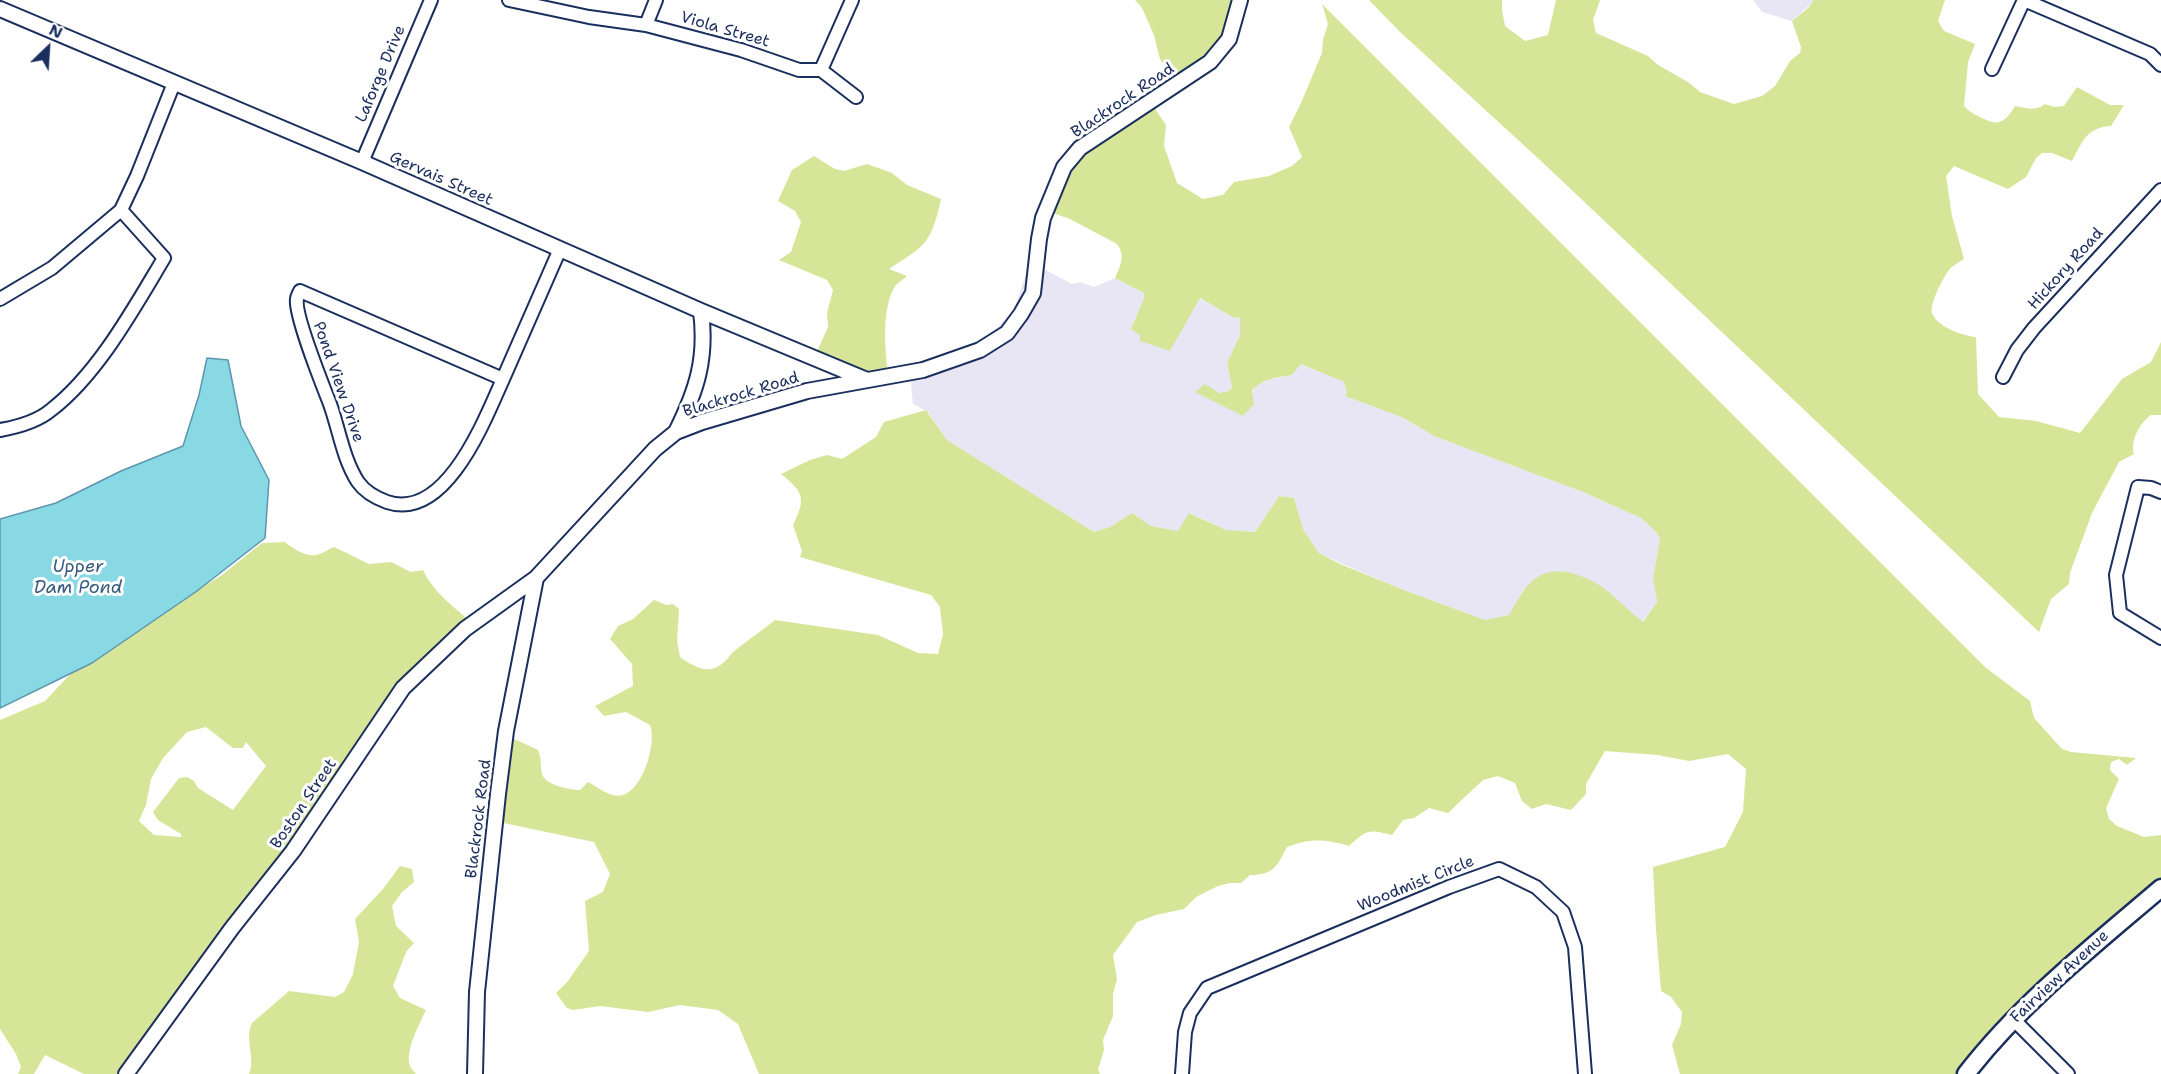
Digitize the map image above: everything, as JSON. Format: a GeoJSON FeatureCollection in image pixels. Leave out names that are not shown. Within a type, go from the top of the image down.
{"type":"FeatureCollection","features":[{"type":"Feature","properties":{"kind":"main road","name":"Fairview Avenue"},"geometry":{"type":"LineString","coordinates":[[1966,1074],[2013,1019],[2094,944],[2161,888]]}},
{"type":"Feature","properties":{"kind":"street","name":"Laforge Drive"},"geometry":{"type":"LineString","coordinates":[[362,162],[431,0]]}},
{"type":"Feature","properties":{"kind":"street","name":"Viola Street"},"geometry":{"type":"LineString","coordinates":[[510,0],[589,17],[646,25],[741,50],[799,70],[821,70]]}},
{"type":"Feature","properties":{"kind":"street"},"geometry":{"type":"LineString","coordinates":[[646,25],[656,0]]}},
{"type":"Feature","properties":{"kind":"street"},"geometry":{"type":"LineString","coordinates":[[852,0],[821,70],[856,97]]}},
{"type":"Feature","properties":{"kind":"street","name":"Blackrock Road"},"geometry":{"type":"LineString","coordinates":[[476,1074],[480,957],[499,783],[506,731],[536,578],[655,449],[676,432],[807,391],[923,370],[980,350],[1007,333],[1033,293],[1043,218],[1064,167],[1080,148],[1210,62],[1229,39],[1240,0]]}},
{"type":"Feature","properties":{"kind":"street"},"geometry":{"type":"LineString","coordinates":[[1992,69],[2024,0],[2150,54],[2161,65]]}},
{"type":"Feature","properties":{"kind":"street","name":"Gervais Street"},"geometry":{"type":"LineString","coordinates":[[0,9],[362,162],[701,311],[867,380]]}},
{"type":"Feature","properties":{"kind":"street"},"geometry":{"type":"LineString","coordinates":[[0,299],[52,268],[121,210],[174,83]]}},
{"type":"Feature","properties":{"kind":"street","name":"Hickory Road"},"geometry":{"type":"LineString","coordinates":[[2003,377],[2017,350],[2034,328],[2161,190]]}},
{"type":"Feature","properties":{"kind":"street"},"geometry":{"type":"LineString","coordinates":[[0,430],[20,426],[51,411],[88,374],[129,316],[164,258],[121,210]]}},
{"type":"Feature","properties":{"kind":"street","name":"Pond View Drive"},"geometry":{"type":"LineString","coordinates":[[503,379],[300,291],[296,300],[345,453],[358,482],[374,497],[396,505],[415,502],[436,491],[459,467],[481,429],[503,379],[560,249]]}},
{"type":"Feature","properties":{"kind":"street"},"geometry":{"type":"LineString","coordinates":[[676,432],[689,406],[703,360],[704,335],[701,311]]}},
{"type":"Feature","properties":{"kind":"street"},"geometry":{"type":"LineString","coordinates":[[2161,492],[2151,488],[2138,488],[2116,575],[2120,613],[2161,638]]}},
{"type":"Feature","properties":{"kind":"street","name":"Boston Street"},"geometry":{"type":"LineString","coordinates":[[126,1074],[232,928],[293,851],[403,688],[465,629],[536,578]]}},
{"type":"Feature","properties":{"kind":"street","name":"Woodmist Circle"},"geometry":{"type":"LineString","coordinates":[[1182,1074],[1185,1032],[1190,1013],[1207,988],[1499,869],[1536,887],[1563,912],[1575,947],[1585,1074]]}},
{"type":"Feature","properties":{"kind":"street"},"geometry":{"type":"LineString","coordinates":[[2013,1019],[2068,1074]]}},
{"type":"Feature","properties":{"kind":"shaded area"},"geometry":{"type":"Polygon","coordinates":[[[1753,0],[1814,1],[1792,21],[1762,12],[1753,0]]]}},
{"type":"Feature","properties":{"kind":"shaded area"},"geometry":{"type":"Polygon","coordinates":[[[1030,262],[1072,284],[1080,282],[1094,287],[1115,278],[1144,293],[1131,329],[1170,351],[1199,298],[1234,318],[1240,317],[1240,335],[1227,363],[1232,387],[1229,391],[1219,393],[1243,416],[1255,386],[1271,379],[1292,375],[1300,364],[1345,382],[1347,392],[1345,396],[1404,418],[1434,436],[1583,492],[1641,518],[1660,539],[1653,578],[1657,602],[1642,622],[1600,586],[1524,589],[1510,615],[1485,620],[1409,592],[1319,553],[1303,529],[1294,498],[1279,496],[1255,532],[1226,530],[1190,513],[1178,531],[1151,526],[1132,513],[1110,527],[1094,532],[947,440],[928,412],[913,404],[910,374],[965,352],[992,333],[1014,310],[1030,262]]]}},
{"type":"Feature","properties":{"kind":"green space"},"geometry":{"type":"Polygon","coordinates":[[[1135,0],[1241,0],[1227,41],[1177,83],[1160,59],[1154,35],[1142,8],[1135,0]]]}},
{"type":"Feature","properties":{"kind":"green space"},"geometry":{"type":"Polygon","coordinates":[[[1369,0],[1502,0],[1505,26],[1525,41],[1548,35],[1556,0],[1600,0],[1593,20],[1596,33],[1648,56],[1700,92],[1734,104],[1762,96],[1775,86],[1790,61],[1800,53],[1801,47],[1792,21],[1814,0],[1945,0],[1938,21],[1944,31],[1975,44],[1968,62],[1964,106],[1973,114],[1992,122],[2000,122],[2015,106],[2030,109],[2045,104],[2054,107],[2064,106],[2077,87],[2110,105],[2124,105],[2111,126],[2096,129],[2086,137],[2072,161],[2052,153],[2042,153],[2036,158],[2026,177],[2008,189],[1954,166],[1946,176],[1952,216],[1964,259],[1946,274],[1934,298],[1932,313],[1939,323],[1958,333],[1976,337],[1978,394],[1999,417],[2036,421],[2080,433],[2122,379],[2151,362],[2161,342],[2161,415],[2151,415],[2143,422],[2133,443],[2134,454],[2119,462],[2092,513],[2070,573],[2069,584],[2051,599],[2039,632],[1540,160],[1399,31],[1369,0]]]}},
{"type":"Feature","properties":{"kind":"green space"},"geometry":{"type":"Polygon","coordinates":[[[1322,4],[1985,667],[2030,701],[2034,718],[2062,749],[2071,752],[2136,758],[2127,765],[2119,759],[2111,762],[2110,770],[2119,779],[2106,808],[2109,819],[2117,826],[2144,837],[2161,835],[2161,888],[1967,1074],[1680,1074],[1672,1045],[1681,1024],[1682,1012],[1671,997],[1661,991],[1653,867],[1725,847],[1743,812],[1746,769],[1728,754],[1689,761],[1658,755],[1605,751],[1586,784],[1586,794],[1571,810],[1546,804],[1532,809],[1522,801],[1515,783],[1498,776],[1483,780],[1448,813],[1429,808],[1414,818],[1403,820],[1392,835],[1368,832],[1349,846],[1318,840],[1287,847],[1270,871],[1250,875],[1241,883],[1218,886],[1196,897],[1184,909],[1137,922],[1113,955],[1117,979],[1113,994],[1113,1016],[1103,1040],[1104,1050],[1098,1070],[1100,1074],[759,1074],[738,1024],[718,1010],[680,1005],[648,1012],[600,1006],[573,1010],[567,1008],[556,993],[568,981],[589,951],[585,901],[603,892],[610,874],[594,842],[494,821],[508,736],[538,750],[542,774],[553,784],[580,790],[588,782],[609,794],[618,796],[630,791],[637,784],[647,764],[652,743],[650,725],[626,712],[604,716],[595,706],[633,686],[632,664],[610,639],[618,626],[633,619],[654,600],[666,605],[673,604],[679,609],[677,641],[680,657],[701,668],[718,667],[733,652],[775,620],[878,635],[918,653],[938,654],[943,634],[940,607],[931,595],[800,557],[802,551],[793,525],[800,509],[800,496],[794,486],[781,474],[810,460],[827,455],[842,459],[876,437],[884,422],[926,410],[947,440],[1094,532],[1110,527],[1132,513],[1151,526],[1178,531],[1189,513],[1226,530],[1255,532],[1279,496],[1294,498],[1303,529],[1319,553],[1409,592],[1485,620],[1509,615],[1532,581],[1541,575],[1560,571],[1599,585],[1643,622],[1657,602],[1653,578],[1660,539],[1641,518],[1583,492],[1434,436],[1404,418],[1345,396],[1347,392],[1344,382],[1301,364],[1292,375],[1270,379],[1256,387],[1252,391],[1254,404],[1243,416],[1195,392],[1205,384],[1219,393],[1229,391],[1232,387],[1227,363],[1240,335],[1240,317],[1234,318],[1200,298],[1170,351],[1140,341],[1140,335],[1131,329],[1144,293],[1115,278],[1122,257],[1120,248],[1117,244],[1070,219],[1044,210],[1063,167],[1151,103],[1166,125],[1164,146],[1177,183],[1203,199],[1223,195],[1234,182],[1269,176],[1292,166],[1302,157],[1289,127],[1322,53],[1328,24],[1322,4]]]}},
{"type":"Feature","properties":{"kind":"green space"},"geometry":{"type":"Polygon","coordinates":[[[814,156],[835,169],[844,171],[867,164],[892,173],[907,185],[941,199],[934,226],[925,242],[889,269],[907,276],[896,285],[888,304],[885,328],[888,374],[869,379],[815,356],[828,327],[827,313],[833,290],[827,280],[779,260],[791,252],[801,222],[795,211],[778,201],[792,170],[814,156]]]}},
{"type":"Feature","properties":{"kind":"green space"},"geometry":{"type":"Polygon","coordinates":[[[285,542],[299,552],[308,555],[321,554],[334,547],[369,564],[391,562],[411,572],[423,570],[438,592],[471,622],[404,686],[126,1074],[84,1074],[45,1055],[34,1074],[18,1074],[21,1067],[16,1054],[0,1029],[0,720],[45,701],[76,668],[222,575],[262,543],[285,542]],[[206,727],[187,732],[163,758],[151,779],[146,805],[139,821],[154,835],[181,837],[181,834],[158,820],[153,812],[179,778],[187,777],[194,781],[198,788],[233,810],[266,766],[246,742],[243,748],[233,748],[206,727]]]}},
{"type":"Feature","properties":{"kind":"green space"},"geometry":{"type":"Polygon","coordinates":[[[400,866],[412,869],[414,882],[402,892],[392,906],[396,926],[414,943],[406,952],[393,986],[400,998],[426,1010],[409,1053],[410,1066],[416,1074],[249,1074],[251,1062],[249,1035],[252,1023],[289,991],[335,997],[344,992],[353,974],[359,942],[355,919],[383,889],[400,866]]]}},
{"type":"Feature","properties":{"kind":"water","name":"Upper Dam Pond"},"geometry":{"type":"Polygon","coordinates":[[[207,358],[228,360],[241,426],[269,480],[265,538],[197,591],[92,663],[0,708],[0,519],[56,503],[121,471],[183,446],[199,395],[207,358]]]}}]}
